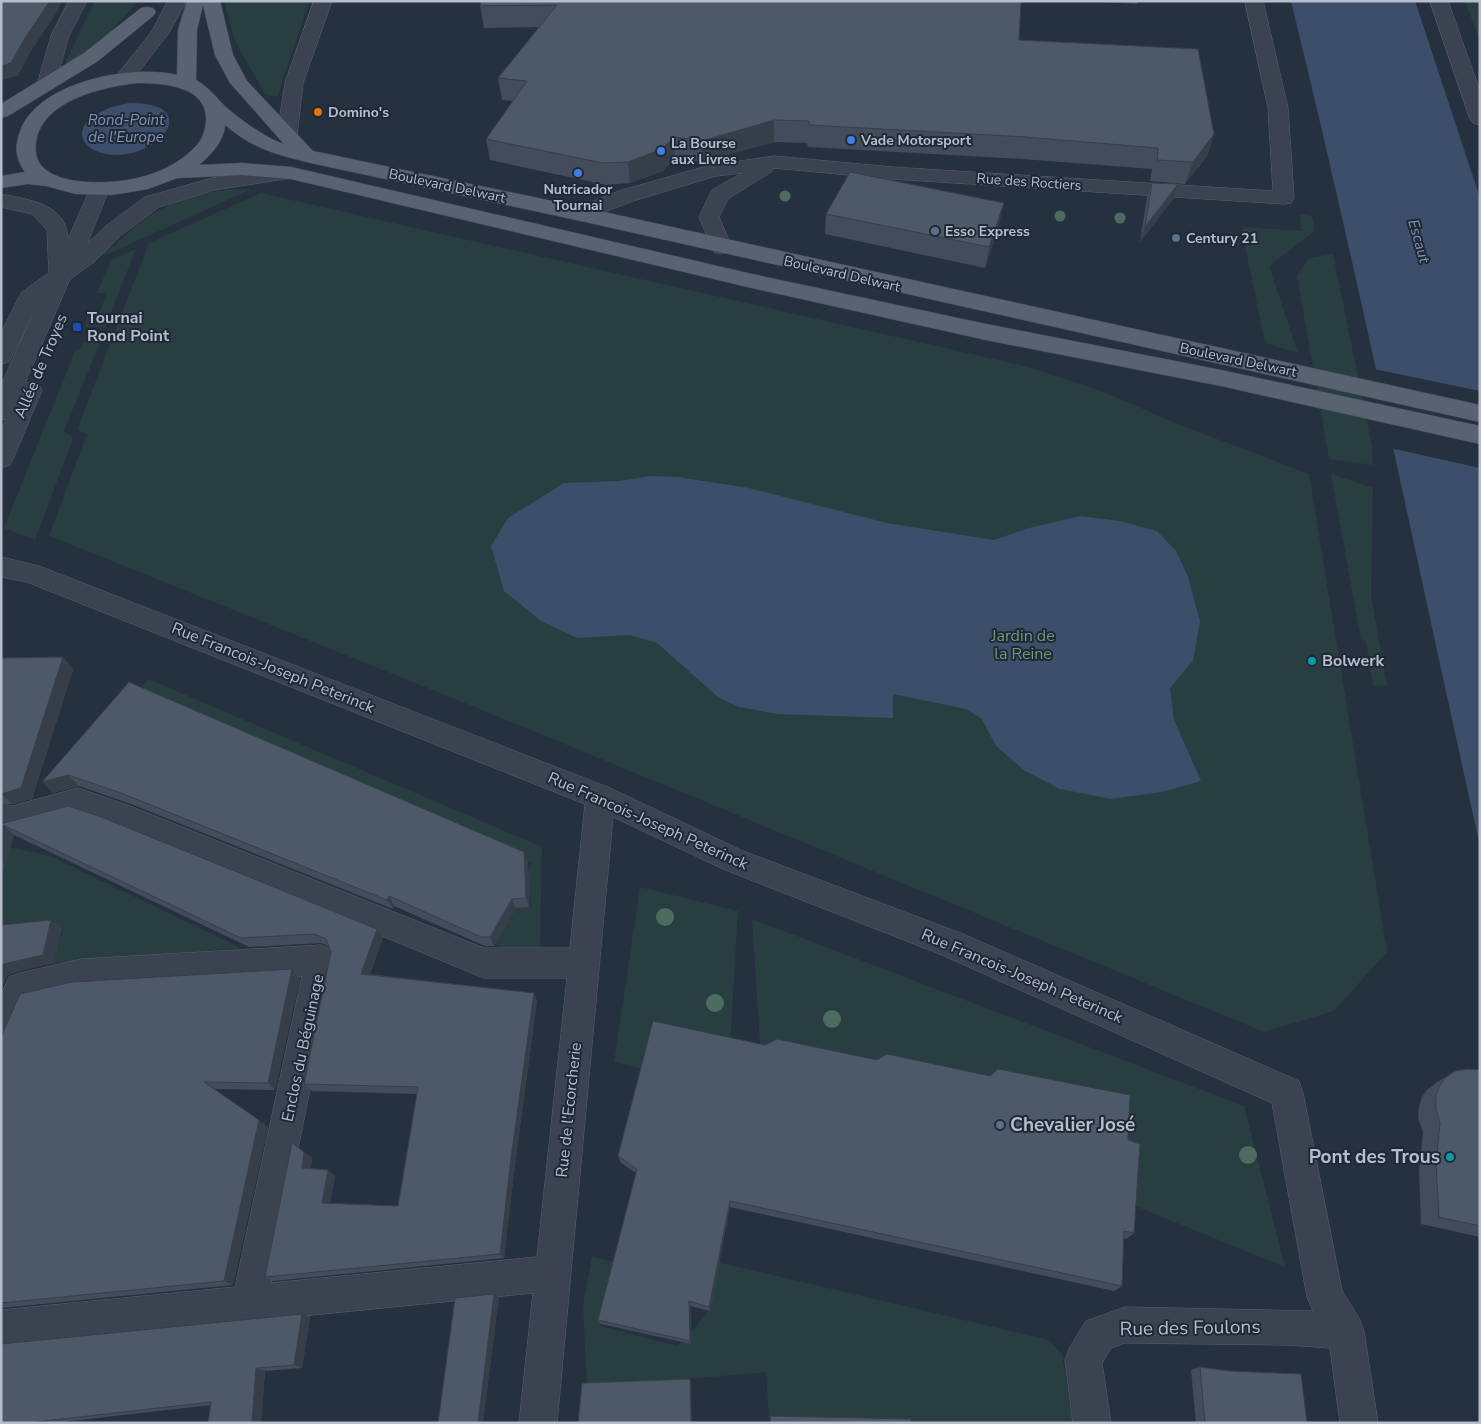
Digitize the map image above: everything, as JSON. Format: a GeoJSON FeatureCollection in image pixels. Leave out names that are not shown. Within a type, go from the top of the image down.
{"type":"FeatureCollection","features":[{"type":"Feature","properties":{"kind":"main road"},"geometry":{"type":"LineString","coordinates":[[186,83],[188,34],[192,8],[196,1]]}},
{"type":"Feature","properties":{"kind":"main road"},"geometry":{"type":"LineString","coordinates":[[211,1],[224,55],[239,83],[306,156]]}},
{"type":"Feature","properties":{"kind":"main road"},"geometry":{"type":"LineString","coordinates":[[5,114],[46,85],[91,57],[150,7]]}},
{"type":"Feature","properties":{"kind":"main road"},"geometry":{"type":"LineString","coordinates":[[48,180],[31,166],[25,149],[29,131],[43,113],[61,99],[83,88],[136,43],[150,7]]}},
{"type":"Feature","properties":{"kind":"main road"},"geometry":{"type":"LineString","coordinates":[[1,182],[28,178],[48,180],[71,187],[99,190],[124,188],[149,182],[172,172],[195,158],[210,141],[218,124],[216,108],[205,93],[186,83],[164,78],[137,77],[83,88]]}},
{"type":"Feature","properties":{"kind":"main road","name":"Boulevard Delwart"},"geometry":{"type":"LineString","coordinates":[[216,108],[245,131],[272,147],[306,156],[581,214],[721,247],[1124,336],[1219,355],[1480,414]]}},
{"type":"Feature","properties":{"kind":"main road"},"geometry":{"type":"LineString","coordinates":[[5,114],[43,113]]}},
{"type":"Feature","properties":{"kind":"main road","name":"Boulevard Delwart"},"geometry":{"type":"LineString","coordinates":[[172,172],[242,169],[292,173],[781,287],[986,332],[1221,378],[1480,435]]}},
{"type":"Feature","properties":{"kind":"street"},"geometry":{"type":"LineString","coordinates":[[46,85],[60,36],[78,1]]}},
{"type":"Feature","properties":{"kind":"street"},"geometry":{"type":"LineString","coordinates":[[123,79],[160,33],[177,1]]}},
{"type":"Feature","properties":{"kind":"street"},"geometry":{"type":"LineString","coordinates":[[287,134],[294,83],[323,1]]}},
{"type":"Feature","properties":{"kind":"street","name":"Rue des Roctiers"},"geometry":{"type":"LineString","coordinates":[[581,214],[626,196],[714,170],[774,162],[892,173],[1284,198],[1278,108],[1254,1]]}},
{"type":"Feature","properties":{"kind":"street"},"geometry":{"type":"LineString","coordinates":[[1439,1],[1480,119]]}},
{"type":"Feature","properties":{"kind":"street"},"geometry":{"type":"LineString","coordinates":[[721,247],[709,218],[718,195],[774,162]]}},
{"type":"Feature","properties":{"kind":"street","name":"Boulevard Delwart"},"geometry":{"type":"LineString","coordinates":[[66,284],[86,258],[113,231],[152,202],[212,184],[292,173]]}},
{"type":"Feature","properties":{"kind":"street"},"geometry":{"type":"LineString","coordinates":[[1,412],[66,284],[71,257],[99,190]]}},
{"type":"Feature","properties":{"kind":"street"},"geometry":{"type":"LineString","coordinates":[[1,200],[39,209],[57,228],[66,284]]}},
{"type":"Feature","properties":{"kind":"street"},"geometry":{"type":"LineString","coordinates":[[1,356],[30,297],[66,284]]}},
{"type":"Feature","properties":{"kind":"street","name":"Allée de Troyes"},"geometry":{"type":"LineString","coordinates":[[1,459],[66,284]]}},
{"type":"Feature","properties":{"kind":"street","name":"Rue Francois-Joseph Peterinck"},"geometry":{"type":"LineString","coordinates":[[1,567],[30,573],[600,797],[733,860],[952,944],[1287,1093],[1326,1297],[1346,1331]]}},
{"type":"Feature","properties":{"kind":"street","name":"Rue de l'Ecorcherie"},"geometry":{"type":"LineString","coordinates":[[538,1423],[600,797]]}},
{"type":"Feature","properties":{"kind":"street"},"geometry":{"type":"LineString","coordinates":[[4,812],[12,819],[78,801],[120,815],[484,963],[584,963]]}},
{"type":"Feature","properties":{"kind":"street","name":"Enclos du Béguinage"},"geometry":{"type":"LineString","coordinates":[[1,1033],[20,988],[82,974],[321,960],[249,1304]]}},
{"type":"Feature","properties":{"kind":"street"},"geometry":{"type":"LineString","coordinates":[[1,1328],[553,1273]]}},
{"type":"Feature","properties":{"kind":"street","name":"Rue des Foulons"},"geometry":{"type":"LineString","coordinates":[[1092,1423],[1083,1360],[1098,1334],[1104,1331],[1124,1325],[1287,1327],[1346,1331]]}},
{"type":"Feature","properties":{"kind":"street"},"geometry":{"type":"LineString","coordinates":[[1346,1331],[1359,1423]]}},
{"type":"Feature","properties":{"kind":"green space"},"geometry":{"type":"Polygon","coordinates":[[[95,1],[138,1],[96,45],[77,59],[66,64],[65,63],[95,1]]]}},
{"type":"Feature","properties":{"kind":"green space"},"geometry":{"type":"Polygon","coordinates":[[[224,1],[309,1],[277,97],[265,94],[235,41],[224,1]]]}},
{"type":"Feature","properties":{"kind":"green space"},"geometry":{"type":"Polygon","coordinates":[[[1465,1],[1480,1],[1480,41],[1465,1]]]}},
{"type":"Feature","properties":{"kind":"green space"},"geometry":{"type":"Polygon","coordinates":[[[252,189],[108,254],[103,254],[106,245],[115,246],[140,222],[154,213],[184,199],[217,191],[252,189]]]}},
{"type":"Feature","properties":{"kind":"green space","name":"Jardin de la Reine"},"geometry":{"type":"Polygon","coordinates":[[[261,193],[1025,366],[1099,390],[1178,424],[1309,474],[1387,952],[1334,1011],[1264,1032],[470,705],[49,536],[87,434],[77,430],[149,243],[261,193]]]}},
{"type":"Feature","properties":{"kind":"green space"},"geometry":{"type":"Polygon","coordinates":[[[1300,214],[1312,216],[1315,231],[1269,266],[1298,353],[1265,343],[1242,231],[1244,227],[1302,231],[1300,214]]]}},
{"type":"Feature","properties":{"kind":"green space"},"geometry":{"type":"Polygon","coordinates":[[[136,249],[105,327],[84,327],[90,311],[100,311],[107,293],[97,293],[111,260],[136,249]]]}},
{"type":"Feature","properties":{"kind":"green space"},"geometry":{"type":"Polygon","coordinates":[[[1333,254],[1372,446],[1373,465],[1329,459],[1297,276],[1309,258],[1333,254]]]}},
{"type":"Feature","properties":{"kind":"green space"},"geometry":{"type":"Polygon","coordinates":[[[87,335],[103,335],[64,431],[73,438],[35,540],[4,528],[76,349],[81,349],[87,335]]]}},
{"type":"Feature","properties":{"kind":"green space"},"geometry":{"type":"Polygon","coordinates":[[[1331,474],[1373,488],[1371,595],[1387,686],[1373,685],[1366,641],[1361,640],[1331,474]]]}},
{"type":"Feature","properties":{"kind":"green space"},"geometry":{"type":"Polygon","coordinates":[[[148,679],[542,847],[540,952],[525,954],[495,944],[514,907],[530,906],[527,872],[532,864],[420,819],[135,695],[148,679]]]}},
{"type":"Feature","properties":{"kind":"green space"},"geometry":{"type":"Polygon","coordinates":[[[10,847],[50,856],[241,948],[52,964],[63,930],[1,936],[1,886],[10,847]]]}},
{"type":"Feature","properties":{"kind":"green space"},"geometry":{"type":"Polygon","coordinates":[[[640,887],[738,911],[730,1046],[647,1070],[614,1062],[640,887]]]}},
{"type":"Feature","properties":{"kind":"green space"},"geometry":{"type":"Polygon","coordinates":[[[752,919],[1244,1106],[1285,1267],[761,1058],[752,919]]]}},
{"type":"Feature","properties":{"kind":"green space"},"geometry":{"type":"Polygon","coordinates":[[[592,1257],[616,1262],[600,1326],[678,1346],[707,1314],[717,1262],[1049,1340],[1062,1354],[1073,1423],[908,1423],[769,1419],[766,1372],[587,1388],[583,1305],[592,1257]]]}},
{"type":"Feature","properties":{"kind":"water","name":"Escaut"},"geometry":{"type":"Polygon","coordinates":[[[1291,1],[1415,1],[1480,198],[1480,846],[1365,317],[1291,1]]]}},
{"type":"Feature","properties":{"kind":"water","name":"Rond-Point de l'Europe"},"geometry":{"type":"Polygon","coordinates":[[[130,103],[153,106],[166,112],[169,122],[166,132],[156,142],[142,150],[125,154],[98,152],[86,144],[82,134],[87,122],[98,113],[107,109],[130,103]]]}},
{"type":"Feature","properties":{"kind":"water"},"geometry":{"type":"Polygon","coordinates":[[[651,476],[678,477],[749,488],[887,523],[994,540],[1029,528],[1080,516],[1120,521],[1157,531],[1176,551],[1188,577],[1200,621],[1193,661],[1170,688],[1174,720],[1201,781],[1162,792],[1111,799],[1060,789],[1025,771],[996,746],[982,719],[966,709],[893,694],[893,718],[777,714],[739,707],[719,698],[657,643],[630,635],[577,638],[541,621],[504,591],[491,546],[508,518],[564,483],[619,481],[651,476]]]}},
{"type":"Feature","properties":{"kind":"pier"},"geometry":{"type":"Polygon","coordinates":[[[1374,369],[1480,391],[1480,468],[1390,448],[1374,369]]]}},
{"type":"Feature","properties":{"kind":"building"},"geometry":{"type":"Polygon","coordinates":[[[1,1],[50,1],[11,63],[1,66],[1,1]]]}},
{"type":"Feature","properties":{"kind":"building"},"geometry":{"type":"Polygon","coordinates":[[[481,1],[1021,1],[1019,40],[1198,49],[1214,134],[1193,162],[1157,160],[1158,148],[1026,137],[809,125],[809,121],[774,120],[702,141],[674,137],[662,149],[628,162],[603,163],[486,139],[527,81],[498,78],[557,5],[480,6],[481,1]]]}},
{"type":"Feature","properties":{"kind":"building"},"geometry":{"type":"Polygon","coordinates":[[[850,172],[1004,203],[989,247],[826,214],[850,172]]]}},
{"type":"Feature","properties":{"kind":"building"},"geometry":{"type":"Polygon","coordinates":[[[1152,183],[1178,184],[1145,227],[1152,183]]]}},
{"type":"Feature","properties":{"kind":"building"},"geometry":{"type":"Polygon","coordinates":[[[63,657],[21,788],[1,794],[1,658],[63,657]]]}},
{"type":"Feature","properties":{"kind":"building"},"geometry":{"type":"Polygon","coordinates":[[[129,682],[524,852],[526,898],[512,899],[490,937],[481,937],[389,896],[387,900],[121,793],[68,775],[42,782],[129,682]]]}},
{"type":"Feature","properties":{"kind":"building"},"geometry":{"type":"Polygon","coordinates":[[[68,806],[104,818],[377,929],[361,974],[534,993],[500,1254],[265,1277],[292,1143],[304,1152],[302,1168],[328,1170],[322,1203],[398,1206],[418,1087],[304,1084],[331,952],[326,939],[314,934],[241,938],[3,825],[1,830],[1,824],[68,806]]]}},
{"type":"Feature","properties":{"kind":"building"},"geometry":{"type":"Polygon","coordinates":[[[51,920],[43,955],[1,965],[1,925],[51,920]]]}},
{"type":"Feature","properties":{"kind":"building"},"geometry":{"type":"Polygon","coordinates":[[[292,969],[268,1083],[204,1082],[259,1120],[224,1281],[1,1303],[1,1037],[20,994],[72,982],[292,969]]]}},
{"type":"Feature","properties":{"kind":"building"},"geometry":{"type":"Polygon","coordinates":[[[653,1021],[765,1045],[777,1039],[877,1060],[887,1054],[990,1076],[998,1069],[1130,1095],[1128,1140],[1140,1144],[1134,1233],[1124,1231],[1122,1286],[730,1201],[709,1307],[689,1301],[690,1341],[598,1320],[637,1169],[618,1156],[653,1021]]]}},
{"type":"Feature","properties":{"kind":"building","name":"Pont des Trous"},"geometry":{"type":"Polygon","coordinates":[[[1480,1070],[1480,1226],[1439,1217],[1436,1163],[1440,1123],[1436,1109],[1436,1096],[1444,1079],[1455,1071],[1480,1070]]]}},
{"type":"Feature","properties":{"kind":"building"},"geometry":{"type":"Polygon","coordinates":[[[494,1294],[478,1423],[438,1423],[455,1298],[494,1294]]]}},
{"type":"Feature","properties":{"kind":"building"},"geometry":{"type":"Polygon","coordinates":[[[302,1314],[294,1365],[256,1368],[252,1423],[208,1423],[211,1402],[27,1423],[1,1423],[1,1344],[302,1314]]]}},
{"type":"Feature","properties":{"kind":"building"},"geometry":{"type":"Polygon","coordinates":[[[1200,1367],[1230,1371],[1301,1374],[1307,1423],[1205,1423],[1200,1367]]]}},
{"type":"Feature","properties":{"kind":"building"},"geometry":{"type":"Polygon","coordinates":[[[690,1379],[691,1423],[578,1423],[582,1383],[690,1379]]]}},
{"type":"Feature","properties":{"kind":"building"},"geometry":{"type":"Polygon","coordinates":[[[770,1416],[911,1419],[911,1423],[771,1423],[770,1416]]]}},
{"type":"Feature","properties":{"kind":"place","name":"Domino's"},"geometry":{"type":"Point","coordinates":[318,112]}},
{"type":"Feature","properties":{"kind":"place","name":"Vade Motorsport"},"geometry":{"type":"Point","coordinates":[851,140]}},
{"type":"Feature","properties":{"kind":"place","name":"La Bourse aux Livres"},"geometry":{"type":"Point","coordinates":[661,151]}},
{"type":"Feature","properties":{"kind":"place","name":"Nutricador Tournai"},"geometry":{"type":"Point","coordinates":[578,173]}},
{"type":"Feature","properties":{"kind":"place","name":"Esso Express"},"geometry":{"type":"Point","coordinates":[935,231]}},
{"type":"Feature","properties":{"kind":"place","name":"Century 21"},"geometry":{"type":"Point","coordinates":[1176,238]}},
{"type":"Feature","properties":{"kind":"place","name":"Tournai Rond Point"},"geometry":{"type":"Point","coordinates":[77,327]}},
{"type":"Feature","properties":{"kind":"place","name":"Bolwerk"},"geometry":{"type":"Point","coordinates":[1312,661]}},
{"type":"Feature","properties":{"kind":"place","name":"Chevalier José"},"geometry":{"type":"Point","coordinates":[1000,1125]}},
{"type":"Feature","properties":{"kind":"place","name":"Pont des Trous"},"geometry":{"type":"Point","coordinates":[1450,1157]}}]}
